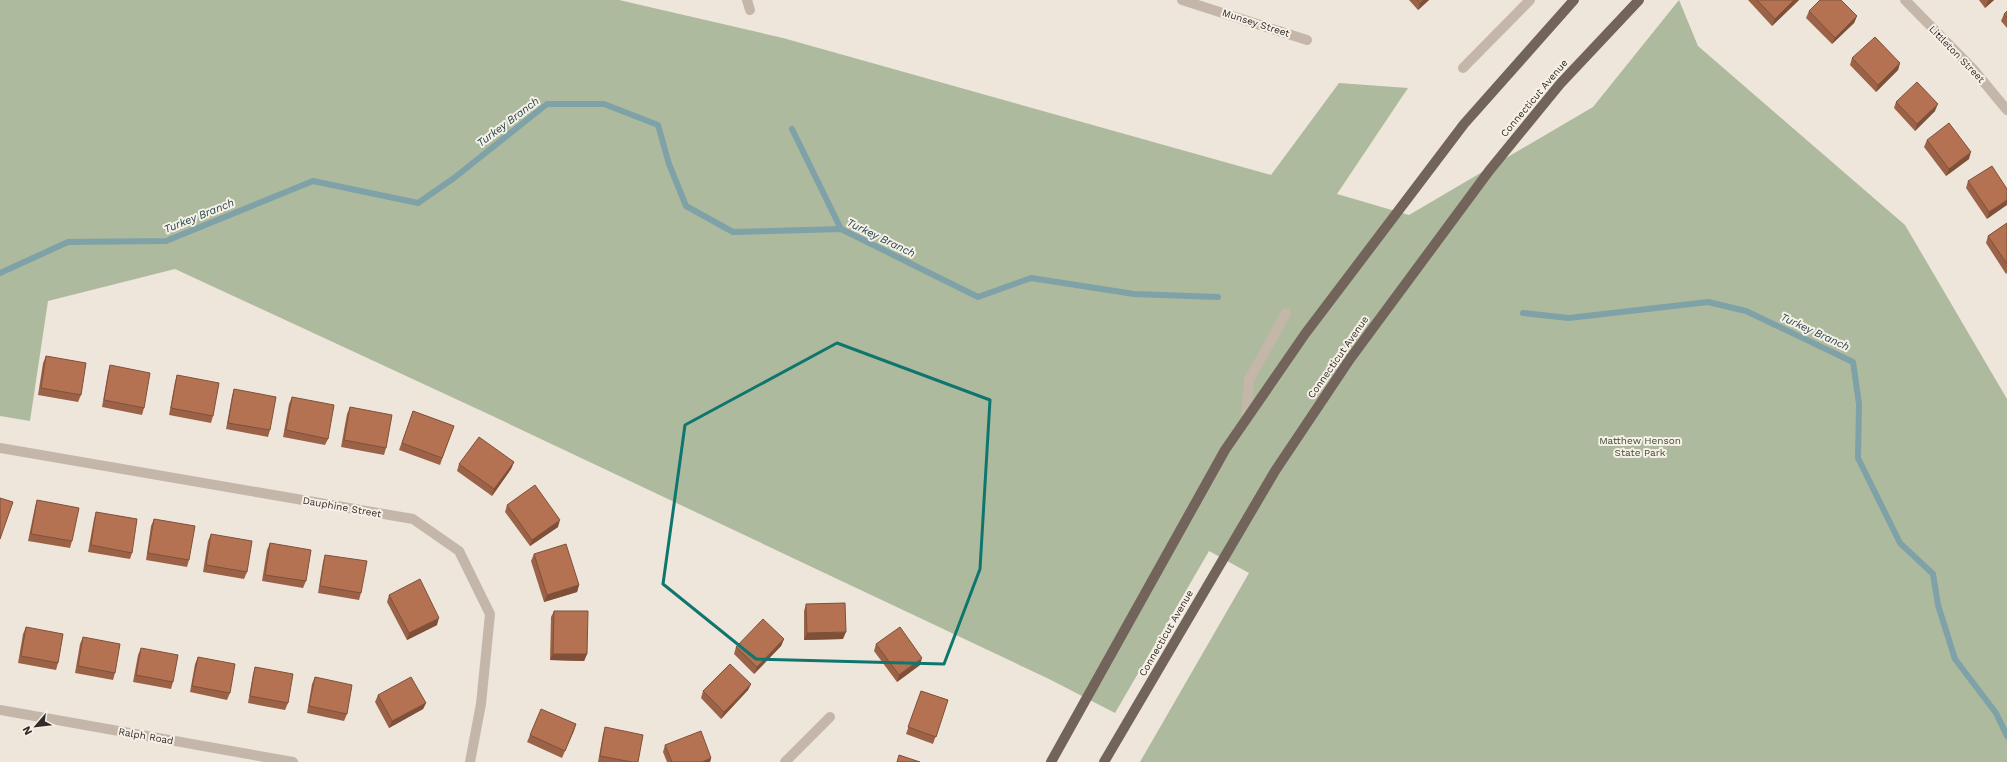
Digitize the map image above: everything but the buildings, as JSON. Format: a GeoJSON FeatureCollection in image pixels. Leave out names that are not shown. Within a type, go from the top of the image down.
{"type":"FeatureCollection","features":[{"type":"Feature","properties":{"kind":"main road"},"geometry":{"type":"LineString","coordinates":[[1051,762],[1226,450],[1246,419],[1305,334],[1464,124],[1574,0]]}},
{"type":"Feature","properties":{"kind":"main road","name":"Connecticut Avenue"},"geometry":{"type":"LineString","coordinates":[[1106,760],[1275,472],[1350,359],[1473,191],[1560,84],[1639,0]]}},
{"type":"Feature","properties":{"kind":"street","name":"Munsey Street"},"geometry":{"type":"LineString","coordinates":[[1182,0],[1307,40]]}},
{"type":"Feature","properties":{"kind":"street"},"geometry":{"type":"LineString","coordinates":[[1464,68],[1530,0]]}},
{"type":"Feature","properties":{"kind":"street","name":"Littleton Street"},"geometry":{"type":"LineString","coordinates":[[1905,0],[1973,69],[2007,110]]}},
{"type":"Feature","properties":{"kind":"street"},"geometry":{"type":"LineString","coordinates":[[1246,419],[1249,380],[1286,313]]}},
{"type":"Feature","properties":{"kind":"street","name":"Dauphine Street"},"geometry":{"type":"LineString","coordinates":[[0,448],[413,519],[459,551],[490,614],[481,704],[470,762]]}},
{"type":"Feature","properties":{"kind":"street","name":"Ralph Road"},"geometry":{"type":"LineString","coordinates":[[0,710],[292,762]]}},
{"type":"Feature","properties":{"kind":"street"},"geometry":{"type":"LineString","coordinates":[[785,762],[830,717]]}},
{"type":"Feature","properties":{"kind":"highlighted area"},"geometry":{"type":"Polygon","coordinates":[[[837,343],[990,400],[980,569],[944,664],[756,659],[663,584],[685,425],[837,343]]]}},
{"type":"Feature","properties":{"kind":"green space","name":"Matthew Henson State Park"},"geometry":{"type":"Polygon","coordinates":[[[0,0],[619,0],[783,38],[1271,175],[1339,83],[1408,88],[1337,194],[1409,215],[1593,107],[1679,0],[1698,46],[1905,225],[2007,399],[2007,762],[1140,762],[1249,573],[1209,551],[1115,713],[1049,679],[486,413],[175,269],[48,301],[30,421],[0,416],[0,0]]]}},
{"type":"Feature","properties":{"kind":"waterway","name":"Turkey Branch"},"geometry":{"type":"LineString","coordinates":[[0,273],[68,242],[166,241],[313,181],[418,203],[454,178],[547,104],[604,104],[658,125],[669,164],[686,206],[733,232],[841,229],[978,297],[1031,278],[1134,294],[1218,297]]}},
{"type":"Feature","properties":{"kind":"waterway"},"geometry":{"type":"LineString","coordinates":[[792,129],[841,229]]}},
{"type":"Feature","properties":{"kind":"waterway","name":"Turkey Branch"},"geometry":{"type":"LineString","coordinates":[[1523,313],[1569,318],[1708,302],[1746,311],[1853,362],[1859,404],[1858,458],[1900,543],[1933,574],[1938,605],[1955,659],[1996,713],[2007,736]]}}]}
